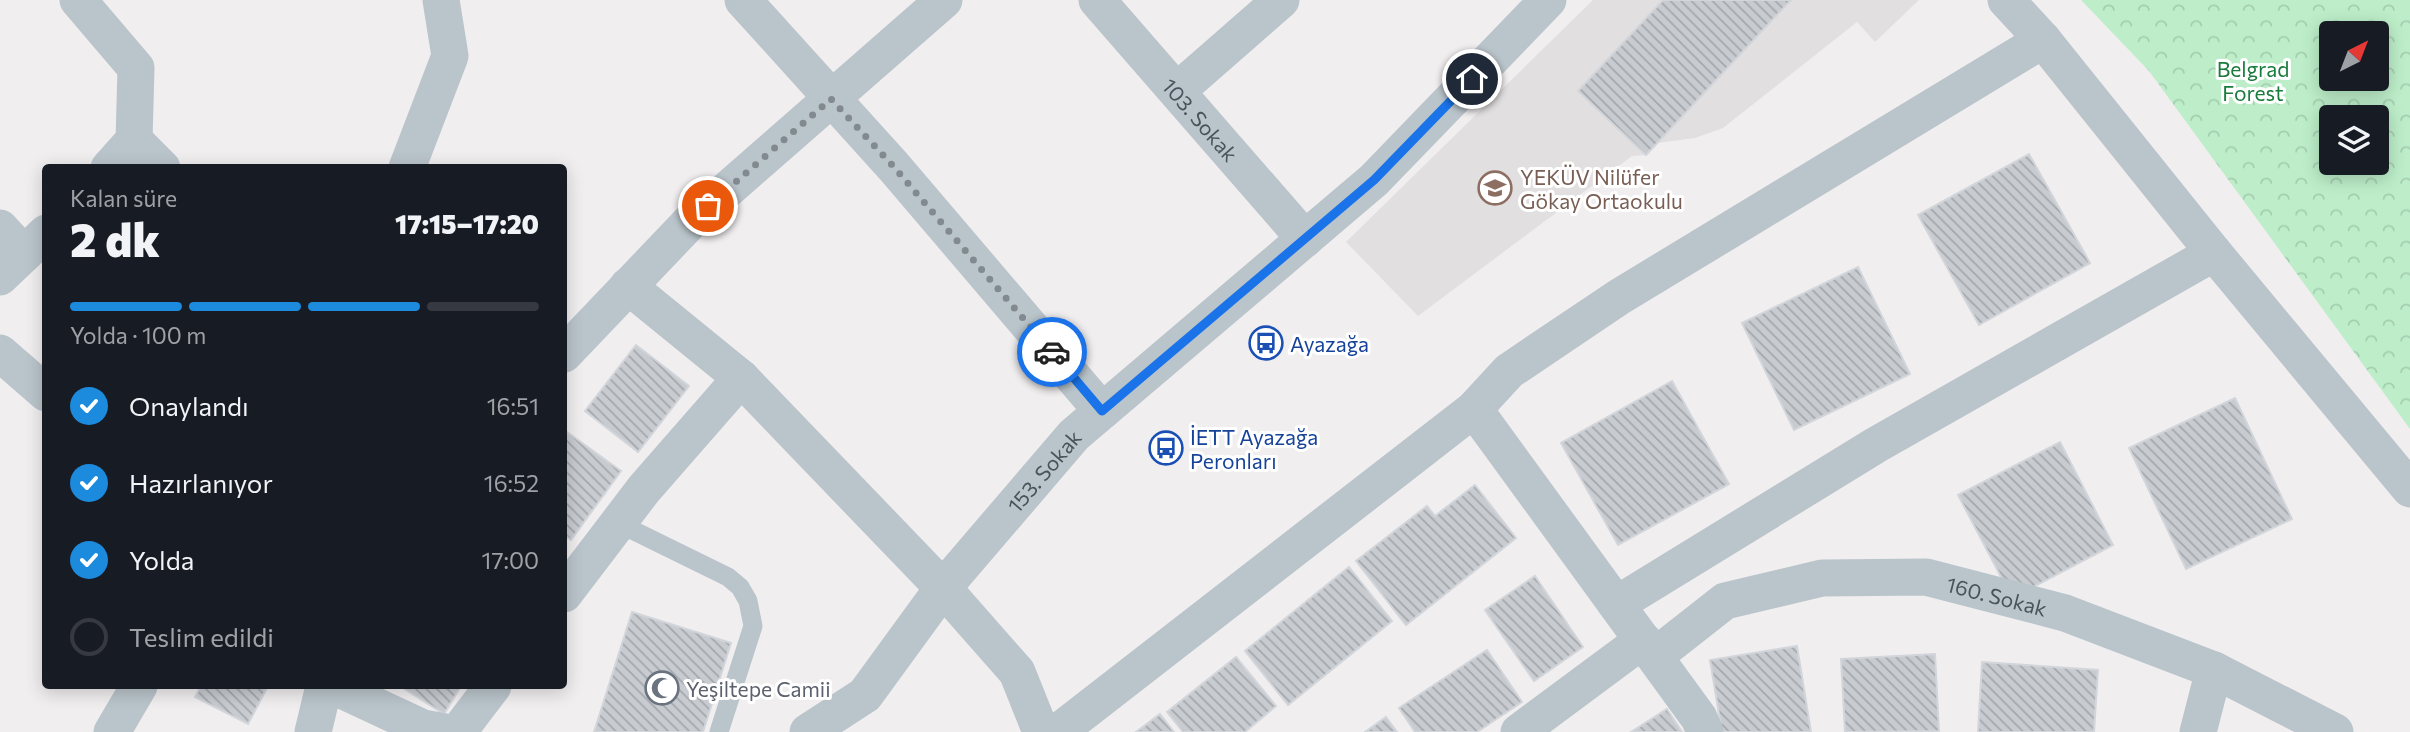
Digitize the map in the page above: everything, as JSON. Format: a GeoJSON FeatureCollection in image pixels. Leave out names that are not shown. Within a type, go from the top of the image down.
{"type":"FeatureCollection","features":[{"type":"Feature","properties":{"kind":"street"},"geometry":{"type":"LineString","coordinates":[[78,0],[136,68],[134,140],[113,164]]}},
{"type":"Feature","properties":{"kind":"street"},"geometry":{"type":"LineString","coordinates":[[409,164],[450,56],[441,0]]}},
{"type":"Feature","properties":{"kind":"street"},"geometry":{"type":"LineString","coordinates":[[743,0],[894,167],[1102,411]]}},
{"type":"Feature","properties":{"kind":"street"},"geometry":{"type":"LineString","coordinates":[[567,351],[688,224],[944,0]]}},
{"type":"Feature","properties":{"kind":"street","name":"103. Sokak"},"geometry":{"type":"LineString","coordinates":[[1097,0],[1305,239]]}},
{"type":"Feature","properties":{"kind":"street"},"geometry":{"type":"LineString","coordinates":[[1177,91],[1282,0]]}},
{"type":"Feature","properties":{"kind":"street","name":"153. Sokak"},"geometry":{"type":"LineString","coordinates":[[808,732],[865,695],[943,588],[1074,435],[1374,180],[1548,0]]}},
{"type":"Feature","properties":{"kind":"street"},"geometry":{"type":"LineString","coordinates":[[2006,0],[2043,40],[2214,253],[2410,489]]}},
{"type":"Feature","properties":{"kind":"street"},"geometry":{"type":"LineString","coordinates":[[1058,732],[1474,409],[1509,371],[1619,297],[2043,40]]}},
{"type":"Feature","properties":{"kind":"street"},"geometry":{"type":"LineString","coordinates":[[134,140],[158,164]]}},
{"type":"Feature","properties":{"kind":"street"},"geometry":{"type":"LineString","coordinates":[[1617,604],[1876,445],[2214,253]]}},
{"type":"Feature","properties":{"kind":"street"},"geometry":{"type":"LineString","coordinates":[[628,286],[741,378],[943,588],[1017,672],[1041,732]]}},
{"type":"Feature","properties":{"kind":"street"},"geometry":{"type":"LineString","coordinates":[[0,353],[42,390]]}},
{"type":"Feature","properties":{"kind":"street"},"geometry":{"type":"LineString","coordinates":[[567,590],[644,489],[741,378]]}},
{"type":"Feature","properties":{"kind":"street"},"geometry":{"type":"LineString","coordinates":[[1474,409],[1649,648],[1699,718],[1705,732]]}},
{"type":"Feature","properties":{"kind":"street","name":"160. Sokak"},"geometry":{"type":"LineString","coordinates":[[1519,732],[1725,601],[1822,578],[1926,577],[2066,613],[2214,670],[2335,732]]}},
{"type":"Feature","properties":{"kind":"street"},"geometry":{"type":"LineString","coordinates":[[2198,732],[2214,670]]}},
{"type":"Feature","properties":{"kind":"street"},"geometry":{"type":"LineString","coordinates":[[112,732],[137,689]]}},
{"type":"Feature","properties":{"kind":"street"},"geometry":{"type":"LineString","coordinates":[[313,732],[323,689]]}},
{"type":"Feature","properties":{"kind":"street"},"geometry":{"type":"LineString","coordinates":[[340,689],[423,728],[445,732]]}},
{"type":"Feature","properties":{"kind":"street"},"geometry":{"type":"LineString","coordinates":[[458,732],[491,689]]}},
{"type":"Feature","properties":{"kind":"lane"},"geometry":{"type":"LineString","coordinates":[[618,523],[728,577],[740,587],[748,601],[753,626],[719,732]]}},
{"type":"Feature","properties":{"kind":"shaded area","name":"YEKÜV Nilüfer Gökay Ortaokulu"},"geometry":{"type":"Polygon","coordinates":[[[1593,0],[1919,0],[1875,42],[1857,22],[1723,128],[1695,138],[1657,143],[1646,155],[1632,156],[1418,316],[1346,242],[1593,0]]]}},
{"type":"Feature","properties":{"kind":"green space","name":"Belgrad Forest"},"geometry":{"type":"Polygon","coordinates":[[[2081,0],[2410,0],[2410,429],[2149,71],[2081,0]]]}},
{"type":"Feature","properties":{"kind":"building","name":"YEKÜV Nilüfer Gökay Ortaokulu"},"geometry":{"type":"Polygon","coordinates":[[[1663,0],[1791,0],[1646,155],[1578,91],[1663,0]]]}},
{"type":"Feature","properties":{"kind":"building"},"geometry":{"type":"Polygon","coordinates":[[[2029,154],[2090,263],[1979,325],[1918,215],[2029,154]]]}},
{"type":"Feature","properties":{"kind":"building"},"geometry":{"type":"Polygon","coordinates":[[[1858,267],[1910,374],[1794,430],[1742,323],[1858,267]]]}},
{"type":"Feature","properties":{"kind":"building"},"geometry":{"type":"Polygon","coordinates":[[[636,345],[689,386],[638,452],[585,411],[636,345]]]}},
{"type":"Feature","properties":{"kind":"building"},"geometry":{"type":"Polygon","coordinates":[[[1672,381],[1729,484],[1618,545],[1561,443],[1672,381]]]}},
{"type":"Feature","properties":{"kind":"building"},"geometry":{"type":"Polygon","coordinates":[[[2235,398],[2292,519],[2186,569],[2129,448],[2235,398]]]}},
{"type":"Feature","properties":{"kind":"building"},"geometry":{"type":"Polygon","coordinates":[[[567,432],[621,471],[571,540],[567,537],[567,432]]]}},
{"type":"Feature","properties":{"kind":"building"},"geometry":{"type":"Polygon","coordinates":[[[2060,442],[2113,545],[2012,598],[1958,495],[2060,442]]]}},
{"type":"Feature","properties":{"kind":"building"},"geometry":{"type":"Polygon","coordinates":[[[1475,485],[1516,538],[1406,625],[1356,561],[1427,506],[1435,516],[1475,485]]]}},
{"type":"Feature","properties":{"kind":"building"},"geometry":{"type":"Polygon","coordinates":[[[1349,567],[1392,621],[1288,705],[1245,651],[1349,567]]]}},
{"type":"Feature","properties":{"kind":"building"},"geometry":{"type":"Polygon","coordinates":[[[1535,576],[1583,647],[1534,681],[1485,610],[1535,576]]]}},
{"type":"Feature","properties":{"kind":"building","name":"Yeşiltepe Camii"},"geometry":{"type":"Polygon","coordinates":[[[632,612],[731,643],[703,732],[594,732],[632,612]]]}},
{"type":"Feature","properties":{"kind":"building"},"geometry":{"type":"Polygon","coordinates":[[[1797,646],[1811,732],[1722,732],[1710,660],[1797,646]]]}},
{"type":"Feature","properties":{"kind":"building"},"geometry":{"type":"Polygon","coordinates":[[[1487,650],[1522,702],[1477,732],[1415,732],[1399,708],[1487,650]]]}},
{"type":"Feature","properties":{"kind":"building"},"geometry":{"type":"Polygon","coordinates":[[[1935,654],[1939,731],[1845,732],[1841,659],[1935,654]]]}},
{"type":"Feature","properties":{"kind":"building"},"geometry":{"type":"Polygon","coordinates":[[[1236,657],[1276,706],[1245,732],[1183,732],[1167,712],[1236,657]]]}},
{"type":"Feature","properties":{"kind":"building"},"geometry":{"type":"Polygon","coordinates":[[[1982,662],[2098,670],[2094,732],[1978,732],[1982,662]]]}},
{"type":"Feature","properties":{"kind":"building"},"geometry":{"type":"Polygon","coordinates":[[[199,689],[266,689],[248,724],[195,697],[199,689]]]}},
{"type":"Feature","properties":{"kind":"building"},"geometry":{"type":"Polygon","coordinates":[[[405,689],[459,689],[444,714],[405,689]]]}},
{"type":"Feature","properties":{"kind":"building"},"geometry":{"type":"Polygon","coordinates":[[[1667,709],[1682,732],[1631,732],[1667,709]]]}},
{"type":"Feature","properties":{"kind":"building"},"geometry":{"type":"Polygon","coordinates":[[[1160,714],[1174,732],[1136,732],[1160,714]]]}},
{"type":"Feature","properties":{"kind":"building"},"geometry":{"type":"Polygon","coordinates":[[[1386,717],[1397,732],[1365,732],[1386,717]]]}},
{"type":"Feature","properties":{"kind":"way so far"},"geometry":{"type":"LineString","coordinates":[[708,206],[831,99],[894,167],[1052,352]]}},
{"type":"Feature","properties":{"kind":"place","name":"YEKÜV Nilüfer Gökay Ortaokulu"},"geometry":{"type":"Point","coordinates":[1495,188]}},
{"type":"Feature","properties":{"kind":"place","name":"Ayazağa"},"geometry":{"type":"Point","coordinates":[1266,343]}},
{"type":"Feature","properties":{"kind":"place","name":"İETT Ayazağa Peronları"},"geometry":{"type":"Point","coordinates":[1166,448]}},
{"type":"Feature","properties":{"kind":"place","name":"Yeşiltepe Camii"},"geometry":{"type":"Point","coordinates":[662,688]}},
{"type":"Feature","properties":{"kind":"route"},"geometry":{"type":"LineString","coordinates":[[1052,352],[1102,411],[1374,180],[1472,79]]}}]}
